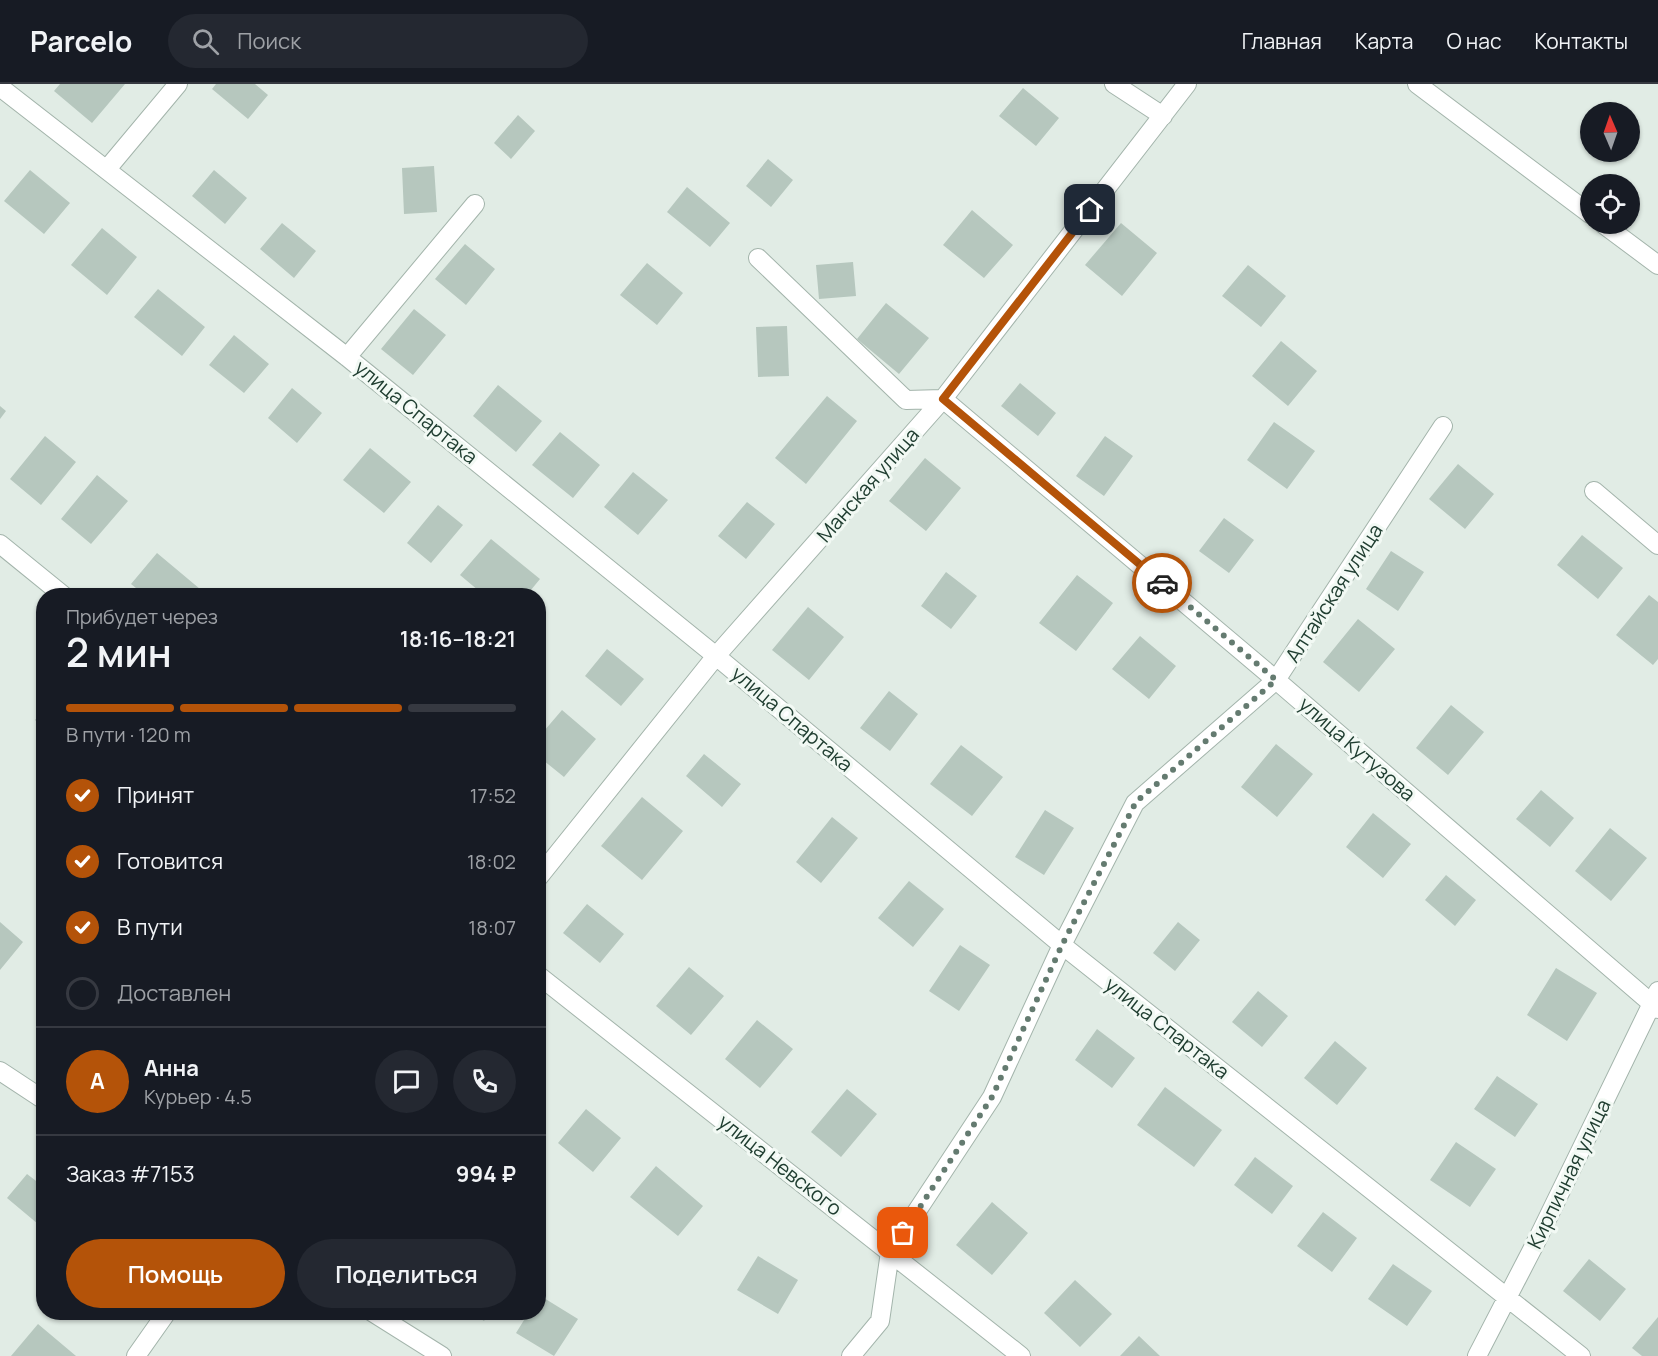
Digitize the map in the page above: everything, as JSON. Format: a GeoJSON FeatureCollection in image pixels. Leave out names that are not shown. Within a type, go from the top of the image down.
{"type":"FeatureCollection","features":[{"type":"Feature","properties":{"kind":"street"},"geometry":{"type":"LineString","coordinates":[[107,169],[178,84]]}},
{"type":"Feature","properties":{"kind":"street"},"geometry":{"type":"LineString","coordinates":[[1114,84],[1163,116]]}},
{"type":"Feature","properties":{"kind":"street","name":"Манская улица"},"geometry":{"type":"LineString","coordinates":[[546,868],[716,656],[943,399],[1187,84]]}},
{"type":"Feature","properties":{"kind":"street"},"geometry":{"type":"LineString","coordinates":[[1417,84],[1580,206]]}},
{"type":"Feature","properties":{"kind":"street","name":"улица Спартака"},"geometry":{"type":"LineString","coordinates":[[0,87],[347,357],[716,656],[1062,945],[1581,1356]]}},
{"type":"Feature","properties":{"kind":"street"},"geometry":{"type":"LineString","coordinates":[[347,357],[475,204]]}},
{"type":"Feature","properties":{"kind":"street"},"geometry":{"type":"LineString","coordinates":[[1616,234],[1658,265]]}},
{"type":"Feature","properties":{"kind":"street"},"geometry":{"type":"LineString","coordinates":[[758,258],[906,400],[943,399]]}},
{"type":"Feature","properties":{"kind":"street","name":"улица Кутузова"},"geometry":{"type":"LineString","coordinates":[[943,399],[1656,1001]]}},
{"type":"Feature","properties":{"kind":"street","name":"Алтайская улица"},"geometry":{"type":"LineString","coordinates":[[852,1356],[880,1321],[890,1252],[992,1097],[1062,945],[1136,802],[1276,680],[1443,426]]}},
{"type":"Feature","properties":{"kind":"street"},"geometry":{"type":"LineString","coordinates":[[1594,491],[1658,544]]}},
{"type":"Feature","properties":{"kind":"street"},"geometry":{"type":"LineString","coordinates":[[0,544],[54,588]]}},
{"type":"Feature","properties":{"kind":"street","name":"улица Невского"},"geometry":{"type":"LineString","coordinates":[[546,981],[1021,1356]]}},
{"type":"Feature","properties":{"kind":"street","name":"Кирпичная улица"},"geometry":{"type":"LineString","coordinates":[[1477,1356],[1656,1001]]}},
{"type":"Feature","properties":{"kind":"street"},"geometry":{"type":"LineString","coordinates":[[0,1071],[36,1095]]}},
{"type":"Feature","properties":{"kind":"street"},"geometry":{"type":"LineString","coordinates":[[136,1356],[161,1320]]}},
{"type":"Feature","properties":{"kind":"street"},"geometry":{"type":"LineString","coordinates":[[385,1320],[442,1356]]}},
{"type":"Feature","properties":{"kind":"building"},"geometry":{"type":"Polygon","coordinates":[[[60,84],[125,84],[92,123],[54,91],[60,84]]]}},
{"type":"Feature","properties":{"kind":"building"},"geometry":{"type":"Polygon","coordinates":[[[216,84],[255,84],[268,95],[248,119],[212,89],[216,84]]]}},
{"type":"Feature","properties":{"kind":"building"},"geometry":{"type":"Polygon","coordinates":[[[1023,88],[1059,118],[1036,146],[999,116],[1023,88]]]}},
{"type":"Feature","properties":{"kind":"building"},"geometry":{"type":"Polygon","coordinates":[[[518,115],[535,131],[511,159],[494,143],[518,115]]]}},
{"type":"Feature","properties":{"kind":"building"},"geometry":{"type":"Polygon","coordinates":[[[768,159],[793,180],[771,207],[746,186],[768,159]]]}},
{"type":"Feature","properties":{"kind":"building"},"geometry":{"type":"Polygon","coordinates":[[[434,166],[437,212],[404,214],[402,168],[434,166]]]}},
{"type":"Feature","properties":{"kind":"building"},"geometry":{"type":"Polygon","coordinates":[[[30,170],[70,203],[44,234],[4,201],[30,170]]]}},
{"type":"Feature","properties":{"kind":"building"},"geometry":{"type":"Polygon","coordinates":[[[214,170],[247,198],[225,224],[192,196],[214,170]]]}},
{"type":"Feature","properties":{"kind":"building"},"geometry":{"type":"Polygon","coordinates":[[[687,187],[730,223],[710,247],[667,212],[687,187]]]}},
{"type":"Feature","properties":{"kind":"building"},"geometry":{"type":"Polygon","coordinates":[[[972,210],[1013,245],[984,278],[943,245],[972,210]]]}},
{"type":"Feature","properties":{"kind":"building"},"geometry":{"type":"Polygon","coordinates":[[[282,223],[316,251],[294,278],[260,249],[282,223]]]}},
{"type":"Feature","properties":{"kind":"building"},"geometry":{"type":"Polygon","coordinates":[[[1121,223],[1157,253],[1122,296],[1085,265],[1121,223]]]}},
{"type":"Feature","properties":{"kind":"building"},"geometry":{"type":"Polygon","coordinates":[[[102,228],[137,257],[107,295],[71,265],[102,228]]]}},
{"type":"Feature","properties":{"kind":"building"},"geometry":{"type":"Polygon","coordinates":[[[465,244],[495,269],[466,305],[435,279],[465,244]]]}},
{"type":"Feature","properties":{"kind":"building"},"geometry":{"type":"Polygon","coordinates":[[[853,262],[856,296],[819,299],[816,265],[853,262]]]}},
{"type":"Feature","properties":{"kind":"building"},"geometry":{"type":"Polygon","coordinates":[[[647,263],[683,293],[657,325],[620,295],[647,263]]]}},
{"type":"Feature","properties":{"kind":"building"},"geometry":{"type":"Polygon","coordinates":[[[1248,265],[1286,296],[1261,327],[1222,296],[1248,265]]]}},
{"type":"Feature","properties":{"kind":"building"},"geometry":{"type":"Polygon","coordinates":[[[158,289],[205,327],[182,356],[134,317],[158,289]]]}},
{"type":"Feature","properties":{"kind":"building"},"geometry":{"type":"Polygon","coordinates":[[[886,303],[929,338],[899,374],[857,339],[886,303]]]}},
{"type":"Feature","properties":{"kind":"building"},"geometry":{"type":"Polygon","coordinates":[[[414,309],[446,335],[413,375],[381,349],[414,309]]]}},
{"type":"Feature","properties":{"kind":"building"},"geometry":{"type":"Polygon","coordinates":[[[787,326],[789,376],[758,377],[756,327],[787,326]]]}},
{"type":"Feature","properties":{"kind":"building"},"geometry":{"type":"Polygon","coordinates":[[[234,335],[269,364],[244,393],[209,365],[234,335]]]}},
{"type":"Feature","properties":{"kind":"building"},"geometry":{"type":"Polygon","coordinates":[[[1281,341],[1317,371],[1288,406],[1252,376],[1281,341]]]}},
{"type":"Feature","properties":{"kind":"building"},"geometry":{"type":"Polygon","coordinates":[[[1020,383],[1056,413],[1038,436],[1001,406],[1020,383]]]}},
{"type":"Feature","properties":{"kind":"building"},"geometry":{"type":"Polygon","coordinates":[[[498,385],[542,421],[516,452],[473,416],[498,385]]]}},
{"type":"Feature","properties":{"kind":"building"},"geometry":{"type":"Polygon","coordinates":[[[292,388],[322,413],[297,443],[268,418],[292,388]]]}},
{"type":"Feature","properties":{"kind":"building"},"geometry":{"type":"Polygon","coordinates":[[[827,396],[857,421],[806,484],[775,458],[827,396]]]}},
{"type":"Feature","properties":{"kind":"building"},"geometry":{"type":"Polygon","coordinates":[[[0,406],[6,411],[0,419],[0,406]]]}},
{"type":"Feature","properties":{"kind":"building"},"geometry":{"type":"Polygon","coordinates":[[[1274,422],[1315,451],[1287,489],[1247,460],[1274,422]]]}},
{"type":"Feature","properties":{"kind":"building"},"geometry":{"type":"Polygon","coordinates":[[[560,432],[600,465],[573,498],[532,465],[560,432]]]}},
{"type":"Feature","properties":{"kind":"building"},"geometry":{"type":"Polygon","coordinates":[[[45,436],[76,462],[41,505],[10,479],[45,436]]]}},
{"type":"Feature","properties":{"kind":"building"},"geometry":{"type":"Polygon","coordinates":[[[1105,436],[1133,456],[1104,496],[1076,476],[1105,436]]]}},
{"type":"Feature","properties":{"kind":"building"},"geometry":{"type":"Polygon","coordinates":[[[370,448],[411,482],[384,513],[343,480],[370,448]]]}},
{"type":"Feature","properties":{"kind":"building"},"geometry":{"type":"Polygon","coordinates":[[[925,458],[961,488],[926,531],[889,501],[925,458]]]}},
{"type":"Feature","properties":{"kind":"building"},"geometry":{"type":"Polygon","coordinates":[[[1458,464],[1494,494],[1465,529],[1429,499],[1458,464]]]}},
{"type":"Feature","properties":{"kind":"building"},"geometry":{"type":"Polygon","coordinates":[[[633,472],[668,500],[638,535],[604,507],[633,472]]]}},
{"type":"Feature","properties":{"kind":"building"},"geometry":{"type":"Polygon","coordinates":[[[97,475],[128,501],[91,544],[61,519],[97,475]]]}},
{"type":"Feature","properties":{"kind":"building"},"geometry":{"type":"Polygon","coordinates":[[[747,502],[775,524],[746,559],[718,536],[747,502]]]}},
{"type":"Feature","properties":{"kind":"building"},"geometry":{"type":"Polygon","coordinates":[[[438,505],[463,525],[431,563],[407,543],[438,505]]]}},
{"type":"Feature","properties":{"kind":"building"},"geometry":{"type":"Polygon","coordinates":[[[1224,518],[1254,540],[1229,573],[1199,551],[1224,518]]]}},
{"type":"Feature","properties":{"kind":"building"},"geometry":{"type":"Polygon","coordinates":[[[1582,535],[1623,568],[1598,599],[1557,565],[1582,535]]]}},
{"type":"Feature","properties":{"kind":"building"},"geometry":{"type":"Polygon","coordinates":[[[491,539],[540,579],[533,588],[475,588],[460,575],[491,539]]]}},
{"type":"Feature","properties":{"kind":"building"},"geometry":{"type":"Polygon","coordinates":[[[1391,551],[1424,572],[1398,611],[1366,589],[1391,551]]]}},
{"type":"Feature","properties":{"kind":"building"},"geometry":{"type":"Polygon","coordinates":[[[157,553],[199,588],[136,588],[131,584],[157,553]]]}},
{"type":"Feature","properties":{"kind":"building"},"geometry":{"type":"Polygon","coordinates":[[[946,572],[977,596],[951,629],[921,606],[946,572]]]}},
{"type":"Feature","properties":{"kind":"building"},"geometry":{"type":"Polygon","coordinates":[[[1077,575],[1113,603],[1076,651],[1039,623],[1077,575]]]}},
{"type":"Feature","properties":{"kind":"building"},"geometry":{"type":"Polygon","coordinates":[[[1649,595],[1658,602],[1658,659],[1653,665],[1616,635],[1649,595]]]}},
{"type":"Feature","properties":{"kind":"building"},"geometry":{"type":"Polygon","coordinates":[[[808,607],[844,637],[809,680],[772,650],[808,607]]]}},
{"type":"Feature","properties":{"kind":"building"},"geometry":{"type":"Polygon","coordinates":[[[1358,619],[1395,649],[1359,692],[1323,662],[1358,619]]]}},
{"type":"Feature","properties":{"kind":"building"},"geometry":{"type":"Polygon","coordinates":[[[1140,636],[1176,666],[1149,699],[1112,669],[1140,636]]]}},
{"type":"Feature","properties":{"kind":"building"},"geometry":{"type":"Polygon","coordinates":[[[607,649],[644,679],[621,706],[585,676],[607,649]]]}},
{"type":"Feature","properties":{"kind":"building"},"geometry":{"type":"Polygon","coordinates":[[[889,691],[918,714],[890,751],[860,728],[889,691]]]}},
{"type":"Feature","properties":{"kind":"building"},"geometry":{"type":"Polygon","coordinates":[[[1451,705],[1484,732],[1448,775],[1416,748],[1451,705]]]}},
{"type":"Feature","properties":{"kind":"building"},"geometry":{"type":"Polygon","coordinates":[[[562,710],[596,739],[564,777],[546,762],[546,729],[562,710]]]}},
{"type":"Feature","properties":{"kind":"building"},"geometry":{"type":"Polygon","coordinates":[[[1276,744],[1313,774],[1277,817],[1241,787],[1276,744]]]}},
{"type":"Feature","properties":{"kind":"building"},"geometry":{"type":"Polygon","coordinates":[[[961,745],[1003,777],[972,816],[930,784],[961,745]]]}},
{"type":"Feature","properties":{"kind":"building"},"geometry":{"type":"Polygon","coordinates":[[[704,754],[741,784],[722,807],[686,776],[704,754]]]}},
{"type":"Feature","properties":{"kind":"building"},"geometry":{"type":"Polygon","coordinates":[[[1541,790],[1574,818],[1550,847],[1516,819],[1541,790]]]}},
{"type":"Feature","properties":{"kind":"building"},"geometry":{"type":"Polygon","coordinates":[[[642,797],[683,831],[642,880],[601,846],[642,797]]]}},
{"type":"Feature","properties":{"kind":"building"},"geometry":{"type":"Polygon","coordinates":[[[1045,810],[1074,828],[1044,875],[1015,857],[1045,810]]]}},
{"type":"Feature","properties":{"kind":"building"},"geometry":{"type":"Polygon","coordinates":[[[1373,813],[1411,844],[1383,878],[1346,847],[1373,813]]]}},
{"type":"Feature","properties":{"kind":"building"},"geometry":{"type":"Polygon","coordinates":[[[832,817],[858,838],[821,883],[796,862],[832,817]]]}},
{"type":"Feature","properties":{"kind":"building"},"geometry":{"type":"Polygon","coordinates":[[[1610,828],[1647,858],[1611,901],[1575,871],[1610,828]]]}},
{"type":"Feature","properties":{"kind":"building"},"geometry":{"type":"Polygon","coordinates":[[[1446,875],[1476,900],[1455,926],[1425,900],[1446,875]]]}},
{"type":"Feature","properties":{"kind":"building"},"geometry":{"type":"Polygon","coordinates":[[[909,881],[944,909],[913,947],[878,918],[909,881]]]}},
{"type":"Feature","properties":{"kind":"building"},"geometry":{"type":"Polygon","coordinates":[[[587,904],[624,934],[600,963],[563,933],[587,904]]]}},
{"type":"Feature","properties":{"kind":"building"},"geometry":{"type":"Polygon","coordinates":[[[0,922],[23,942],[0,970],[0,922]]]}},
{"type":"Feature","properties":{"kind":"building"},"geometry":{"type":"Polygon","coordinates":[[[1178,922],[1200,940],[1175,971],[1153,953],[1178,922]]]}},
{"type":"Feature","properties":{"kind":"building"},"geometry":{"type":"Polygon","coordinates":[[[960,945],[990,965],[959,1011],[929,991],[960,945]]]}},
{"type":"Feature","properties":{"kind":"building"},"geometry":{"type":"Polygon","coordinates":[[[689,967],[724,996],[691,1035],[656,1006],[689,967]]]}},
{"type":"Feature","properties":{"kind":"building"},"geometry":{"type":"Polygon","coordinates":[[[1556,968],[1597,993],[1567,1041],[1527,1015],[1556,968]]]}},
{"type":"Feature","properties":{"kind":"building"},"geometry":{"type":"Polygon","coordinates":[[[1258,991],[1288,1016],[1262,1047],[1232,1022],[1258,991]]]}},
{"type":"Feature","properties":{"kind":"building"},"geometry":{"type":"Polygon","coordinates":[[[757,1020],[793,1049],[760,1088],[725,1059],[757,1020]]]}},
{"type":"Feature","properties":{"kind":"building"},"geometry":{"type":"Polygon","coordinates":[[[1097,1029],[1135,1058],[1112,1088],[1075,1060],[1097,1029]]]}},
{"type":"Feature","properties":{"kind":"building"},"geometry":{"type":"Polygon","coordinates":[[[1335,1041],[1367,1068],[1337,1105],[1304,1078],[1335,1041]]]}},
{"type":"Feature","properties":{"kind":"building"},"geometry":{"type":"Polygon","coordinates":[[[1497,1076],[1538,1104],[1515,1137],[1474,1109],[1497,1076]]]}},
{"type":"Feature","properties":{"kind":"building"},"geometry":{"type":"Polygon","coordinates":[[[1165,1087],[1222,1130],[1194,1167],[1137,1125],[1165,1087]]]}},
{"type":"Feature","properties":{"kind":"building"},"geometry":{"type":"Polygon","coordinates":[[[847,1089],[877,1114],[841,1157],[811,1132],[847,1089]]]}},
{"type":"Feature","properties":{"kind":"building"},"geometry":{"type":"Polygon","coordinates":[[[586,1109],[621,1138],[593,1172],[558,1143],[586,1109]]]}},
{"type":"Feature","properties":{"kind":"building"},"geometry":{"type":"Polygon","coordinates":[[[1456,1142],[1496,1169],[1470,1207],[1430,1180],[1456,1142]]]}},
{"type":"Feature","properties":{"kind":"building"},"geometry":{"type":"Polygon","coordinates":[[[1255,1157],[1293,1186],[1272,1214],[1234,1185],[1255,1157]]]}},
{"type":"Feature","properties":{"kind":"building"},"geometry":{"type":"Polygon","coordinates":[[[656,1166],[703,1206],[678,1236],[630,1197],[656,1166]]]}},
{"type":"Feature","properties":{"kind":"building"},"geometry":{"type":"Polygon","coordinates":[[[27,1174],[36,1181],[36,1222],[7,1198],[27,1174]]]}},
{"type":"Feature","properties":{"kind":"building"},"geometry":{"type":"Polygon","coordinates":[[[992,1202],[1028,1233],[992,1275],[956,1245],[992,1202]]]}},
{"type":"Feature","properties":{"kind":"building"},"geometry":{"type":"Polygon","coordinates":[[[1323,1212],[1357,1238],[1332,1272],[1297,1246],[1323,1212]]]}},
{"type":"Feature","properties":{"kind":"building"},"geometry":{"type":"Polygon","coordinates":[[[758,1256],[798,1280],[778,1314],[737,1290],[758,1256]]]}},
{"type":"Feature","properties":{"kind":"building"},"geometry":{"type":"Polygon","coordinates":[[[1589,1259],[1626,1289],[1600,1321],[1563,1291],[1589,1259]]]}},
{"type":"Feature","properties":{"kind":"building"},"geometry":{"type":"Polygon","coordinates":[[[1393,1264],[1432,1291],[1407,1326],[1368,1299],[1393,1264]]]}},
{"type":"Feature","properties":{"kind":"building"},"geometry":{"type":"Polygon","coordinates":[[[1075,1280],[1112,1314],[1080,1347],[1044,1313],[1075,1280]]]}},
{"type":"Feature","properties":{"kind":"building"},"geometry":{"type":"Polygon","coordinates":[[[546,1299],[578,1319],[554,1356],[516,1333],[524,1320],[546,1320],[546,1299]]]}},
{"type":"Feature","properties":{"kind":"building"},"geometry":{"type":"Polygon","coordinates":[[[1658,1317],[1658,1356],[1642,1356],[1632,1348],[1658,1317]]]}},
{"type":"Feature","properties":{"kind":"building"},"geometry":{"type":"Polygon","coordinates":[[[38,1324],[76,1356],[11,1356],[38,1324]]]}},
{"type":"Feature","properties":{"kind":"building"},"geometry":{"type":"Polygon","coordinates":[[[1139,1336],[1160,1356],[1120,1356],[1139,1336]]]}},
{"type":"Feature","properties":{"kind":"way so far"},"geometry":{"type":"LineString","coordinates":[[903,1233],[992,1097],[1062,945],[1136,802],[1276,680],[1162,583]]}},
{"type":"Feature","properties":{"kind":"route"},"geometry":{"type":"LineString","coordinates":[[1090,210],[943,399],[1162,583]]}}]}
